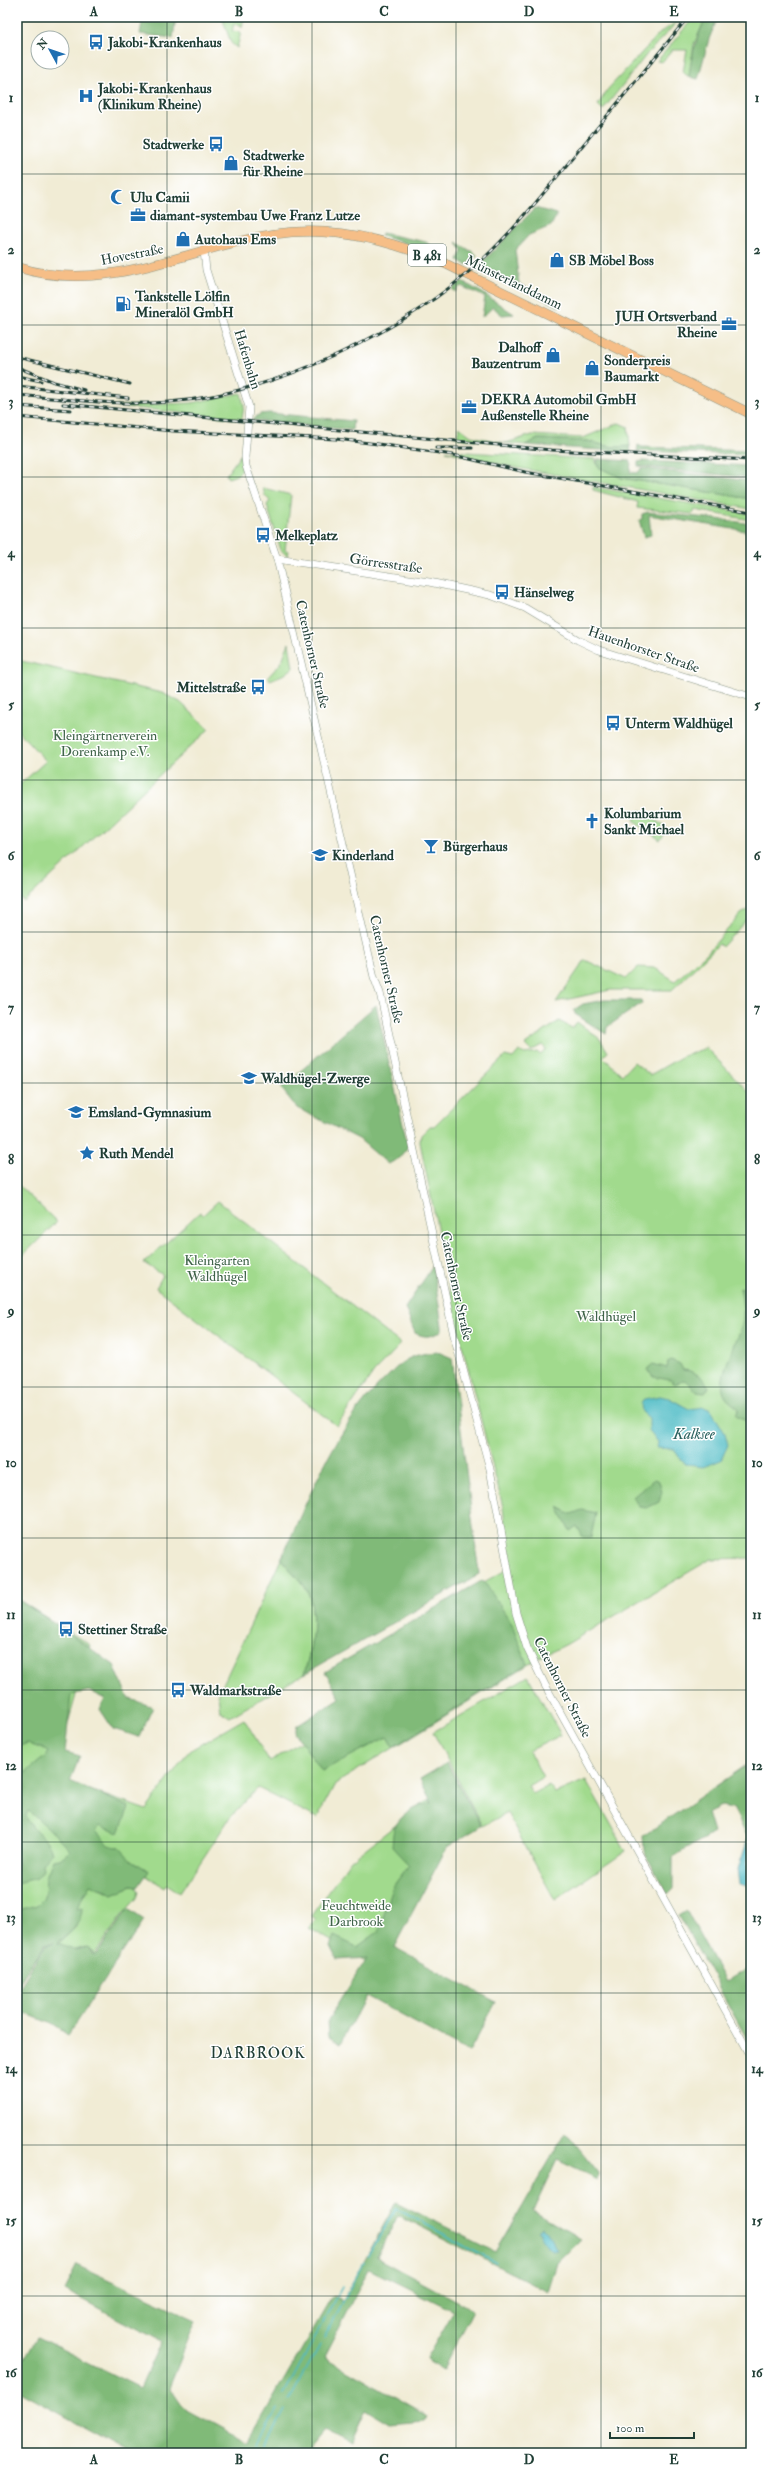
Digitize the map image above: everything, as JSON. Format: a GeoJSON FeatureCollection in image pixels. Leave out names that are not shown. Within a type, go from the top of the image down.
{"type":"FeatureCollection","features":[{"type":"Feature","properties":{"kind":"main road","name":"Münsterlanddamm"},"geometry":{"type":"LineString","coordinates":[[204,251],[273,234],[306,232],[357,236],[402,246],[448,265],[751,414]]}},
{"type":"Feature","properties":{"kind":"main road","name":"Hovestraße"},"geometry":{"type":"LineString","coordinates":[[17,267],[58,275],[106,275],[133,271],[204,251]]}},
{"type":"Feature","properties":{"kind":"street","name":"Hafenbahn"},"geometry":{"type":"LineString","coordinates":[[204,251],[206,270],[249,407],[245,457],[250,477]]}},
{"type":"Feature","properties":{"kind":"street","name":"Catenhorner Straße"},"geometry":{"type":"LineString","coordinates":[[250,477],[277,559],[402,1089],[455,1340],[490,1469],[510,1589],[520,1630],[549,1691],[751,2056]]}},
{"type":"Feature","properties":{"kind":"street","name":"Görresstraße"},"geometry":{"type":"LineString","coordinates":[[277,559],[429,582],[490,595]]}},
{"type":"Feature","properties":{"kind":"street","name":"Hauenhorster Straße"},"geometry":{"type":"LineString","coordinates":[[490,595],[525,608],[578,640],[599,650],[751,697]]}},
{"type":"Feature","properties":{"kind":"green space"},"geometry":{"type":"Polygon","coordinates":[[[143,17],[176,17],[173,38],[140,34],[143,17]]]}},
{"type":"Feature","properties":{"kind":"green space"},"geometry":{"type":"Polygon","coordinates":[[[222,17],[244,17],[242,28],[241,25],[234,24],[232,31],[241,32],[237,48],[231,43],[222,17]]]}},
{"type":"Feature","properties":{"kind":"green space"},"geometry":{"type":"Polygon","coordinates":[[[694,17],[706,17],[694,44],[689,77],[683,72],[687,50],[672,50],[662,62],[657,61],[694,17]]]}},
{"type":"Feature","properties":{"kind":"green space"},"geometry":{"type":"Polygon","coordinates":[[[706,17],[718,17],[709,39],[698,79],[689,77],[691,61],[706,17]]]}},
{"type":"Feature","properties":{"kind":"green space"},"geometry":{"type":"Polygon","coordinates":[[[678,21],[647,54],[603,110],[598,105],[608,89],[660,33],[678,21]]]}},
{"type":"Feature","properties":{"kind":"green space"},"geometry":{"type":"Polygon","coordinates":[[[535,208],[557,214],[551,226],[529,235],[515,250],[519,284],[560,304],[559,307],[502,279],[476,269],[535,208]]]}},
{"type":"Feature","properties":{"kind":"green space"},"geometry":{"type":"Polygon","coordinates":[[[382,233],[426,242],[442,254],[381,236],[382,233]]]}},
{"type":"Feature","properties":{"kind":"green space"},"geometry":{"type":"Polygon","coordinates":[[[456,242],[477,256],[466,265],[458,260],[462,250],[456,242]]]}},
{"type":"Feature","properties":{"kind":"green space"},"geometry":{"type":"Polygon","coordinates":[[[461,281],[481,292],[514,314],[502,315],[493,307],[482,317],[485,297],[461,286],[455,292],[452,289],[461,281]]]}},
{"type":"Feature","properties":{"kind":"green space"},"geometry":{"type":"Polygon","coordinates":[[[241,393],[244,406],[242,419],[116,406],[191,403],[241,393]]]}},
{"type":"Feature","properties":{"kind":"green space"},"geometry":{"type":"Polygon","coordinates":[[[269,413],[353,421],[352,430],[252,420],[260,414],[269,413]]]}},
{"type":"Feature","properties":{"kind":"green space"},"geometry":{"type":"Polygon","coordinates":[[[619,423],[628,427],[630,446],[627,448],[598,445],[588,441],[538,439],[525,445],[457,438],[459,427],[471,436],[506,443],[532,435],[583,438],[619,423]]]}},
{"type":"Feature","properties":{"kind":"green space"},"geometry":{"type":"Polygon","coordinates":[[[538,439],[588,441],[611,447],[630,446],[631,452],[525,445],[538,439]]]}},
{"type":"Feature","properties":{"kind":"green space"},"geometry":{"type":"Polygon","coordinates":[[[638,445],[642,447],[751,451],[751,455],[637,451],[638,445]]]}},
{"type":"Feature","properties":{"kind":"green space"},"geometry":{"type":"Polygon","coordinates":[[[446,451],[595,459],[598,467],[622,478],[751,499],[751,509],[512,467],[446,451]]]}},
{"type":"Feature","properties":{"kind":"green space"},"geometry":{"type":"Polygon","coordinates":[[[241,454],[242,470],[237,475],[228,478],[226,475],[241,454]]]}},
{"type":"Feature","properties":{"kind":"green space"},"geometry":{"type":"Polygon","coordinates":[[[597,459],[631,461],[630,472],[637,473],[642,468],[751,481],[751,499],[622,478],[598,467],[597,459]]]}},
{"type":"Feature","properties":{"kind":"green space"},"geometry":{"type":"Polygon","coordinates":[[[638,462],[751,466],[751,478],[638,466],[638,462]]]}},
{"type":"Feature","properties":{"kind":"green space"},"geometry":{"type":"Polygon","coordinates":[[[593,487],[751,514],[751,520],[695,510],[693,514],[637,508],[638,502],[593,490],[593,487]]]}},
{"type":"Feature","properties":{"kind":"green space"},"geometry":{"type":"Polygon","coordinates":[[[263,488],[291,495],[285,550],[288,551],[287,556],[281,550],[267,505],[270,501],[265,496],[263,488]]]}},
{"type":"Feature","properties":{"kind":"green space"},"geometry":{"type":"Polygon","coordinates":[[[648,512],[751,524],[751,532],[649,515],[651,535],[644,537],[639,520],[642,519],[642,514],[648,512]]]}},
{"type":"Feature","properties":{"kind":"green space"},"geometry":{"type":"Polygon","coordinates":[[[289,643],[293,668],[285,674],[270,680],[268,677],[281,663],[289,643]]]}},
{"type":"Feature","properties":{"kind":"green space","name":"Kleingärtnerverein Dorenkamp e.V."},"geometry":{"type":"Polygon","coordinates":[[[17,660],[162,693],[180,702],[209,729],[24,902],[17,895],[17,787],[46,761],[17,730],[17,660]]]}},
{"type":"Feature","properties":{"kind":"green space"},"geometry":{"type":"Polygon","coordinates":[[[641,810],[668,829],[660,840],[633,821],[641,810]]]}},
{"type":"Feature","properties":{"kind":"green space"},"geometry":{"type":"Polygon","coordinates":[[[751,908],[751,915],[722,947],[719,944],[672,990],[610,990],[556,1002],[585,960],[626,979],[638,967],[655,968],[675,981],[706,954],[741,914],[751,908]]]}},
{"type":"Feature","properties":{"kind":"green space"},"geometry":{"type":"Polygon","coordinates":[[[604,1000],[641,1000],[642,1003],[607,1027],[606,1034],[575,1014],[574,1010],[583,1004],[604,1000]]]}},
{"type":"Feature","properties":{"kind":"green space"},"geometry":{"type":"Polygon","coordinates":[[[376,1005],[408,1147],[398,1159],[388,1164],[359,1139],[297,1108],[281,1088],[376,1005]]]}},
{"type":"Feature","properties":{"kind":"green space","name":"Waldhügel"},"geometry":{"type":"Polygon","coordinates":[[[559,1021],[572,1028],[577,1022],[600,1039],[608,1052],[603,1057],[622,1075],[634,1062],[650,1075],[683,1056],[706,1048],[751,1094],[751,1558],[711,1559],[567,1644],[539,1658],[335,1784],[317,1818],[258,1788],[229,1819],[180,1893],[167,1884],[164,1887],[107,1851],[17,1984],[17,1599],[90,1645],[53,1777],[146,1810],[189,1751],[244,1719],[270,1762],[303,1740],[448,1601],[510,1568],[503,1507],[456,1321],[420,1142],[421,1135],[430,1126],[434,1126],[505,1056],[513,1058],[519,1051],[525,1054],[537,1052],[541,1055],[546,1049],[542,1045],[531,1051],[525,1045],[559,1021]]]}},
{"type":"Feature","properties":{"kind":"green space"},"geometry":{"type":"Polygon","coordinates":[[[17,1184],[57,1222],[17,1261],[17,1184]]]}},
{"type":"Feature","properties":{"kind":"green space","name":"Kleingarten Waldhügel"},"geometry":{"type":"Polygon","coordinates":[[[218,1201],[401,1344],[374,1372],[337,1426],[156,1288],[163,1275],[144,1263],[200,1212],[203,1215],[218,1201]]]}},
{"type":"Feature","properties":{"kind":"green space"},"geometry":{"type":"Polygon","coordinates":[[[433,1266],[442,1330],[432,1335],[422,1336],[415,1333],[405,1308],[433,1266]]]}},
{"type":"Feature","properties":{"kind":"green space"},"geometry":{"type":"Polygon","coordinates":[[[740,1288],[751,1290],[751,1424],[736,1415],[739,1409],[727,1399],[723,1392],[722,1383],[727,1362],[740,1333],[743,1320],[743,1306],[740,1288]]]}},
{"type":"Feature","properties":{"kind":"green space"},"geometry":{"type":"Polygon","coordinates":[[[438,1352],[452,1358],[479,1574],[304,1674],[309,1655],[313,1625],[313,1615],[309,1595],[304,1586],[281,1559],[326,1462],[353,1416],[370,1395],[401,1363],[418,1355],[438,1352]]]}},
{"type":"Feature","properties":{"kind":"green space"},"geometry":{"type":"Polygon","coordinates":[[[671,1360],[680,1364],[683,1370],[691,1371],[701,1378],[709,1387],[705,1393],[697,1392],[685,1380],[675,1384],[670,1380],[653,1377],[647,1369],[653,1364],[667,1368],[668,1362],[671,1360]]]}},
{"type":"Feature","properties":{"kind":"green space"},"geometry":{"type":"Polygon","coordinates":[[[654,1479],[659,1481],[662,1492],[659,1502],[647,1508],[639,1507],[633,1497],[654,1479]]]}},
{"type":"Feature","properties":{"kind":"green space"},"geometry":{"type":"Polygon","coordinates":[[[558,1507],[571,1514],[582,1510],[596,1513],[591,1537],[583,1537],[577,1526],[570,1531],[558,1507]]]}},
{"type":"Feature","properties":{"kind":"green space"},"geometry":{"type":"Polygon","coordinates":[[[281,1559],[307,1591],[313,1615],[309,1655],[304,1674],[230,1717],[220,1711],[218,1695],[281,1559]]]}},
{"type":"Feature","properties":{"kind":"green space"},"geometry":{"type":"Polygon","coordinates":[[[483,1580],[512,1624],[527,1664],[393,1747],[387,1737],[322,1771],[295,1733],[297,1726],[340,1698],[325,1672],[483,1580]]]}},
{"type":"Feature","properties":{"kind":"green space"},"geometry":{"type":"Polygon","coordinates":[[[17,1599],[114,1665],[128,1698],[153,1707],[139,1737],[113,1729],[100,1709],[105,1699],[89,1691],[71,1695],[65,1752],[80,1756],[70,1781],[129,1807],[119,1833],[100,1826],[96,1831],[108,1845],[120,1848],[131,1860],[149,1871],[138,1887],[132,1886],[113,1894],[90,1884],[76,1909],[82,1907],[78,1923],[71,1932],[58,1943],[76,1950],[88,1947],[93,1955],[96,1955],[128,1909],[144,1920],[68,2035],[52,2024],[17,2010],[17,1992],[42,1950],[46,1945],[54,1943],[45,1944],[17,1986],[17,1910],[37,1905],[42,1900],[45,1894],[46,1877],[53,1860],[60,1859],[70,1851],[50,1830],[28,1811],[26,1816],[28,1821],[48,1843],[52,1853],[42,1864],[43,1870],[37,1878],[17,1883],[17,1752],[25,1773],[46,1756],[49,1751],[28,1743],[17,1747],[17,1599]]]}},
{"type":"Feature","properties":{"kind":"green space"},"geometry":{"type":"Polygon","coordinates":[[[528,1676],[561,1735],[529,1751],[543,1777],[528,1786],[533,1794],[549,1785],[555,1793],[586,1780],[626,1851],[555,1900],[507,1813],[482,1826],[433,1732],[528,1676]]]}},
{"type":"Feature","properties":{"kind":"green space"},"geometry":{"type":"Polygon","coordinates":[[[751,1762],[751,1843],[733,1808],[721,1806],[707,1813],[713,1833],[673,1857],[673,1888],[667,1894],[644,1851],[643,1836],[751,1762]]]}},
{"type":"Feature","properties":{"kind":"green space"},"geometry":{"type":"Polygon","coordinates":[[[447,1763],[481,1826],[447,1847],[394,1947],[496,2002],[469,2052],[366,1996],[340,2044],[329,2037],[328,2020],[367,1958],[337,1960],[330,1946],[334,1936],[357,1947],[378,1932],[394,1885],[409,1865],[392,1847],[394,1829],[401,1818],[410,1811],[432,1803],[420,1779],[447,1763]]]}},
{"type":"Feature","properties":{"kind":"green space","name":"Feuchtweide Darbrook"},"geometry":{"type":"Polygon","coordinates":[[[429,1799],[443,1824],[419,1876],[369,1963],[309,1928],[316,1919],[311,1916],[351,1860],[429,1799]]]}},
{"type":"Feature","properties":{"kind":"green space"},"geometry":{"type":"Polygon","coordinates":[[[89,1884],[111,1893],[136,1886],[139,1892],[137,1898],[123,1914],[94,1955],[91,1950],[85,1947],[76,1950],[58,1944],[76,1927],[80,1907],[75,1909],[89,1884]]]}},
{"type":"Feature","properties":{"kind":"green space"},"geometry":{"type":"Polygon","coordinates":[[[687,1911],[725,1982],[751,1966],[751,2046],[679,1916],[687,1911]]]}},
{"type":"Feature","properties":{"kind":"green space"},"geometry":{"type":"Polygon","coordinates":[[[566,2132],[598,2172],[597,2179],[557,2160],[533,2211],[581,2239],[557,2263],[548,2292],[398,2215],[377,2258],[473,2310],[443,2369],[426,2359],[454,2311],[369,2269],[324,2357],[427,2416],[424,2421],[389,2424],[366,2410],[351,2443],[325,2430],[305,2453],[132,2453],[17,2390],[17,2371],[37,2337],[140,2388],[161,2341],[64,2290],[77,2265],[196,2320],[169,2387],[182,2406],[248,2442],[332,2297],[343,2301],[396,2202],[496,2252],[566,2132]]]}},
{"type":"Feature","properties":{"kind":"water","name":"Kalksee"},"geometry":{"type":"Polygon","coordinates":[[[660,1396],[669,1398],[689,1409],[704,1407],[711,1410],[725,1433],[728,1445],[721,1460],[703,1467],[687,1465],[681,1460],[674,1449],[657,1448],[658,1442],[649,1430],[649,1418],[642,1412],[641,1404],[644,1399],[660,1396]]]}},
{"type":"Feature","properties":{"kind":"water"},"geometry":{"type":"Polygon","coordinates":[[[748,1839],[751,1849],[747,1863],[751,1868],[751,1887],[740,1884],[738,1869],[748,1839]]]}},
{"type":"Feature","properties":{"kind":"water"},"geometry":{"type":"Polygon","coordinates":[[[543,2227],[547,2231],[557,2250],[552,2251],[541,2239],[541,2233],[538,2231],[543,2227]]]}},
{"type":"Feature","properties":{"kind":"waterway"},"geometry":{"type":"LineString","coordinates":[[368,2256],[396,2208],[496,2263]]}},
{"type":"Feature","properties":{"kind":"waterway"},"geometry":{"type":"LineString","coordinates":[[324,2338],[364,2262]]}},
{"type":"Feature","properties":{"kind":"waterway"},"geometry":{"type":"LineString","coordinates":[[284,2395],[342,2287]]}},
{"type":"Feature","properties":{"kind":"waterway"},"geometry":{"type":"LineString","coordinates":[[289,2401],[320,2345]]}},
{"type":"Feature","properties":{"kind":"waterway"},"geometry":{"type":"LineString","coordinates":[[253,2453],[277,2409]]}},
{"type":"Feature","properties":{"kind":"waterway"},"geometry":{"type":"LineString","coordinates":[[261,2453],[284,2410]]}},
{"type":"Feature","properties":{"kind":"railway"},"geometry":{"type":"LineString","coordinates":[[17,395],[93,402],[131,403],[169,402],[210,397],[252,386],[294,372],[337,354],[378,334],[417,311],[452,285],[496,246],[544,193],[688,17]]}},
{"type":"Feature","properties":{"kind":"railway"},"geometry":{"type":"LineString","coordinates":[[17,357],[130,384]]}},
{"type":"Feature","properties":{"kind":"railway"},"geometry":{"type":"LineString","coordinates":[[17,367],[54,382],[84,390]]}},
{"type":"Feature","properties":{"kind":"railway"},"geometry":{"type":"LineString","coordinates":[[17,376],[41,381]]}},
{"type":"Feature","properties":{"kind":"railway"},"geometry":{"type":"LineString","coordinates":[[17,386],[128,398]]}},
{"type":"Feature","properties":{"kind":"railway"},"geometry":{"type":"LineString","coordinates":[[63,404],[552,450],[751,460]]}},
{"type":"Feature","properties":{"kind":"railway"},"geometry":{"type":"LineString","coordinates":[[17,406],[71,410]]}},
{"type":"Feature","properties":{"kind":"railway"},"geometry":{"type":"LineString","coordinates":[[17,417],[173,431],[336,439],[378,444],[453,455],[525,472],[751,512]]}},
{"type":"Feature","properties":{"kind":"railway"},"geometry":{"type":"LineString","coordinates":[[436,448],[472,448]]}},
{"type":"Feature","properties":{"kind":"place","name":"Jakobi-Krankenhaus"},"geometry":{"type":"Point","coordinates":[96,42]}},
{"type":"Feature","properties":{"kind":"place","name":"Jakobi-Krankenhaus (Klinikum Rheine)"},"geometry":{"type":"Point","coordinates":[86,96]}},
{"type":"Feature","properties":{"kind":"place","name":"Stadtwerke"},"geometry":{"type":"Point","coordinates":[216,144]}},
{"type":"Feature","properties":{"kind":"place","name":"Stadtwerke für Rheine"},"geometry":{"type":"Point","coordinates":[231,163]}},
{"type":"Feature","properties":{"kind":"place","name":"Ulu Camii"},"geometry":{"type":"Point","coordinates":[118,197]}},
{"type":"Feature","properties":{"kind":"place","name":"diamant-systembau Uwe Franz Lutze"},"geometry":{"type":"Point","coordinates":[138,215]}},
{"type":"Feature","properties":{"kind":"place","name":"Autohaus Ems"},"geometry":{"type":"Point","coordinates":[183,239]}},
{"type":"Feature","properties":{"kind":"place","name":"SB Möbel Boss"},"geometry":{"type":"Point","coordinates":[557,260]}},
{"type":"Feature","properties":{"kind":"place","name":"Tankstelle Lölfin Mineralöl GmbH"},"geometry":{"type":"Point","coordinates":[123,304]}},
{"type":"Feature","properties":{"kind":"place","name":"JUH Ortsverband Rheine"},"geometry":{"type":"Point","coordinates":[729,324]}},
{"type":"Feature","properties":{"kind":"place","name":"Dalhoff Bauzentrum"},"geometry":{"type":"Point","coordinates":[553,355]}},
{"type":"Feature","properties":{"kind":"place","name":"Sonderpreis Baumarkt"},"geometry":{"type":"Point","coordinates":[592,368]}},
{"type":"Feature","properties":{"kind":"place","name":"DEKRA Automobil GmbH Außenstelle Rheine"},"geometry":{"type":"Point","coordinates":[469,407]}},
{"type":"Feature","properties":{"kind":"place","name":"Melkeplatz"},"geometry":{"type":"Point","coordinates":[263,535]}},
{"type":"Feature","properties":{"kind":"place","name":"Hänselweg"},"geometry":{"type":"Point","coordinates":[502,592]}},
{"type":"Feature","properties":{"kind":"place","name":"Mittelstraße"},"geometry":{"type":"Point","coordinates":[258,687]}},
{"type":"Feature","properties":{"kind":"place","name":"Unterm Waldhügel"},"geometry":{"type":"Point","coordinates":[613,723]}},
{"type":"Feature","properties":{"kind":"place","name":"Kolumbarium Sankt Michael"},"geometry":{"type":"Point","coordinates":[592,821]}},
{"type":"Feature","properties":{"kind":"place","name":"Bürgerhaus"},"geometry":{"type":"Point","coordinates":[431,846]}},
{"type":"Feature","properties":{"kind":"place","name":"Kinderland"},"geometry":{"type":"Point","coordinates":[320,855]}},
{"type":"Feature","properties":{"kind":"place","name":"Waldhügel-Zwerge"},"geometry":{"type":"Point","coordinates":[249,1078]}},
{"type":"Feature","properties":{"kind":"place","name":"Emsland-Gymnasium"},"geometry":{"type":"Point","coordinates":[76,1112]}},
{"type":"Feature","properties":{"kind":"place","name":"Ruth Mendel"},"geometry":{"type":"Point","coordinates":[87,1153]}},
{"type":"Feature","properties":{"kind":"place","name":"Stettiner Straße"},"geometry":{"type":"Point","coordinates":[66,1629]}},
{"type":"Feature","properties":{"kind":"place","name":"Waldmarkstraße"},"geometry":{"type":"Point","coordinates":[178,1690]}},
{"type":"Feature","properties":{"kind":"district","name":"DARBROOK"},"geometry":{"type":"Point","coordinates":[258,2053]}}]}
